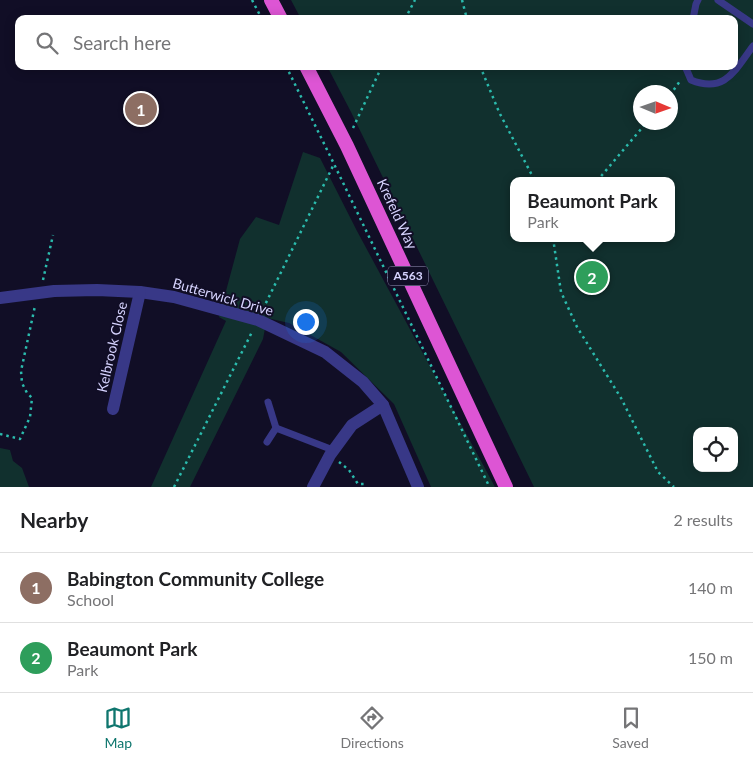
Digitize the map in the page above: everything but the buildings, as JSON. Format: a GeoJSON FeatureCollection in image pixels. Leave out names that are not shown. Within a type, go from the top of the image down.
{"type":"FeatureCollection","features":[{"type":"Feature","properties":{"kind":"highway"},"geometry":{"type":"LineString","coordinates":[[272,0],[279,15]]}},
{"type":"Feature","properties":{"kind":"highway","name":"Krefeld Way"},"geometry":{"type":"LineString","coordinates":[[308,70],[351,155],[506,487]]}},
{"type":"Feature","properties":{"kind":"street","name":"Butterwick Drive"},"geometry":{"type":"LineString","coordinates":[[0,298],[54,291],[140,292],[174,297],[258,320],[326,352],[362,382],[382,405],[418,487]]}},
{"type":"Feature","properties":{"kind":"street","name":"Kelbrook Close"},"geometry":{"type":"LineString","coordinates":[[113,409],[140,292]]}},
{"type":"Feature","properties":{"kind":"street"},"geometry":{"type":"LineString","coordinates":[[314,487],[332,452],[352,426],[382,405]]}},
{"type":"Feature","properties":{"kind":"lane"},"geometry":{"type":"LineString","coordinates":[[694,15],[698,0]]}},
{"type":"Feature","properties":{"kind":"lane"},"geometry":{"type":"LineString","coordinates":[[718,0],[753,24]]}},
{"type":"Feature","properties":{"kind":"lane"},"geometry":{"type":"LineString","coordinates":[[738,66],[753,46]]}},
{"type":"Feature","properties":{"kind":"lane"},"geometry":{"type":"LineString","coordinates":[[686,70],[691,80],[701,84],[712,85],[722,82],[735,70]]}},
{"type":"Feature","properties":{"kind":"lane"},"geometry":{"type":"LineString","coordinates":[[268,402],[276,428],[332,452]]}},
{"type":"Feature","properties":{"kind":"lane"},"geometry":{"type":"LineString","coordinates":[[267,442],[276,428]]}},
{"type":"Feature","properties":{"kind":"path"},"geometry":{"type":"LineString","coordinates":[[252,0],[260,15]]}},
{"type":"Feature","properties":{"kind":"path"},"geometry":{"type":"LineString","coordinates":[[407,15],[415,0]]}},
{"type":"Feature","properties":{"kind":"path"},"geometry":{"type":"LineString","coordinates":[[462,0],[465,15]]}},
{"type":"Feature","properties":{"kind":"path"},"geometry":{"type":"LineString","coordinates":[[288,70],[490,487]]}},
{"type":"Feature","properties":{"kind":"path"},"geometry":{"type":"LineString","coordinates":[[352,131],[380,70]]}},
{"type":"Feature","properties":{"kind":"path"},"geometry":{"type":"LineString","coordinates":[[482,70],[499,112],[533,177]]}},
{"type":"Feature","properties":{"kind":"path"},"geometry":{"type":"LineString","coordinates":[[677,85],[685,70]]}},
{"type":"Feature","properties":{"kind":"path"},"geometry":{"type":"LineString","coordinates":[[601,177],[640,130]]}},
{"type":"Feature","properties":{"kind":"path"},"geometry":{"type":"LineString","coordinates":[[0,434],[20,438],[30,417],[32,398],[22,383],[21,372],[53,235]]}},
{"type":"Feature","properties":{"kind":"path"},"geometry":{"type":"LineString","coordinates":[[554,242],[561,292],[576,327],[621,398],[658,472],[674,487]]}},
{"type":"Feature","properties":{"kind":"path"},"geometry":{"type":"LineString","coordinates":[[332,452],[349,470],[358,484],[364,486]]}},
{"type":"Feature","properties":{"kind":"green space"},"geometry":{"type":"Polygon","coordinates":[[[291,0],[753,0],[753,487],[534,487],[329,70],[738,70],[738,15],[299,15],[291,0]]]}},
{"type":"Feature","properties":{"kind":"green space"},"geometry":{"type":"Polygon","coordinates":[[[303,152],[320,158],[357,231],[495,487],[431,487],[394,404],[341,352],[289,323],[267,318],[263,339],[190,487],[151,487],[226,321],[219,317],[240,239],[256,217],[279,225],[303,152]]]}},
{"type":"Feature","properties":{"kind":"green space"},"geometry":{"type":"Polygon","coordinates":[[[0,448],[10,450],[13,461],[22,468],[29,487],[0,487],[0,448]]]}},
{"type":"Feature","properties":{"kind":"place","name":"Babington Community College"},"geometry":{"type":"Point","coordinates":[141,109]}},
{"type":"Feature","properties":{"kind":"place","name":"Beaumont Park"},"geometry":{"type":"Point","coordinates":[592,277]}}]}
